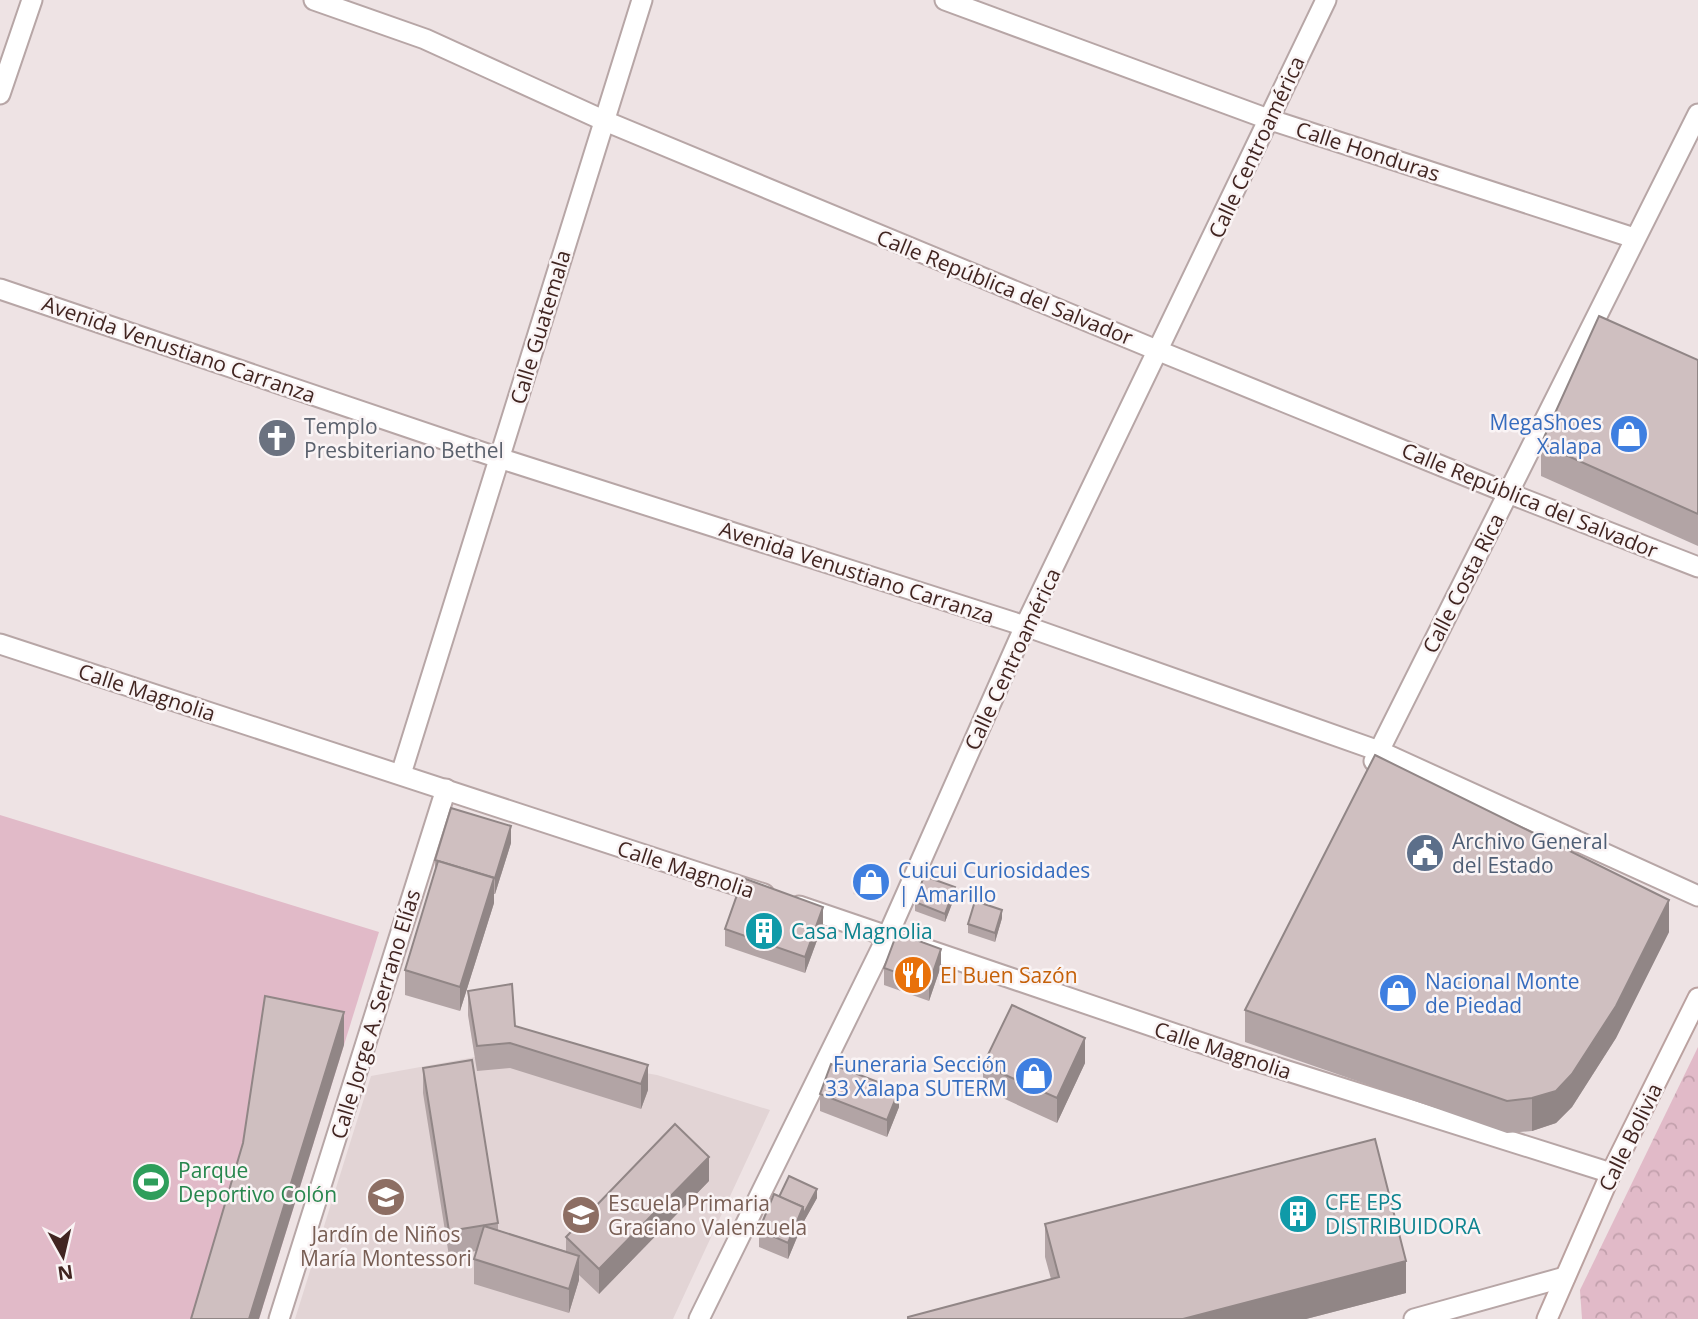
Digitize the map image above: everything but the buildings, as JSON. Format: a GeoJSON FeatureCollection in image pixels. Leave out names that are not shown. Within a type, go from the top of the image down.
{"type":"FeatureCollection","features":[{"type":"Feature","properties":{"kind":"street"},"geometry":{"type":"LineString","coordinates":[[0,94],[32,0]]}},
{"type":"Feature","properties":{"kind":"street","name":"Calle República del Salvador"},"geometry":{"type":"LineString","coordinates":[[314,0],[425,39],[605,121],[1159,351],[1698,567]]}},
{"type":"Feature","properties":{"kind":"street","name":"Calle Guatemala"},"geometry":{"type":"LineString","coordinates":[[401,774],[642,0]]}},
{"type":"Feature","properties":{"kind":"street","name":"Calle Honduras"},"geometry":{"type":"LineString","coordinates":[[945,0],[1268,119],[1634,238]]}},
{"type":"Feature","properties":{"kind":"street","name":"Calle Centroamérica"},"geometry":{"type":"LineString","coordinates":[[699,1319],[888,935],[1025,626],[1326,0]]}},
{"type":"Feature","properties":{"kind":"street","name":"Calle Costa Rica"},"geometry":{"type":"LineString","coordinates":[[1367,776],[1634,238],[1697,121]]}},
{"type":"Feature","properties":{"kind":"street","name":"Avenida Venustiano Carranza"},"geometry":{"type":"LineString","coordinates":[[0,289],[499,458],[1025,626],[1379,751],[1698,896]]}},
{"type":"Feature","properties":{"kind":"street","name":"Calle Magnolia"},"geometry":{"type":"LineString","coordinates":[[0,644],[1611,1173]]}},
{"type":"Feature","properties":{"kind":"street","name":"Calle Jorge A. Serrano Elías"},"geometry":{"type":"LineString","coordinates":[[279,1319],[446,789]]}},
{"type":"Feature","properties":{"kind":"street","name":"Calle Bolivia"},"geometry":{"type":"LineString","coordinates":[[1547,1319],[1611,1173],[1698,998]]}},
{"type":"Feature","properties":{"kind":"street"},"geometry":{"type":"LineString","coordinates":[[1414,1319],[1565,1277]]}},
{"type":"Feature","properties":{"kind":"shaded area","name":"Cuicui Curiosidades | Amarillo"},"geometry":{"type":"Polygon","coordinates":[[[863,863],[888,871],[878,902],[853,894],[863,863]]]}},
{"type":"Feature","properties":{"kind":"shaded area","name":"Escuela Primaria Graciano Valenzuela"},"geometry":{"type":"Polygon","coordinates":[[[512,1009],[515,1051],[657,1075],[770,1110],[673,1319],[295,1319],[371,1076],[475,1057],[468,1015],[512,1009]]]}},
{"type":"Feature","properties":{"kind":"green space","name":"Parque Deportivo Colón"},"geometry":{"type":"Polygon","coordinates":[[[0,815],[379,932],[259,1319],[0,1319],[0,815]]]}},
{"type":"Feature","properties":{"kind":"green space"},"geometry":{"type":"Polygon","coordinates":[[[1698,1047],[1698,1319],[1582,1319],[1580,1290],[1698,1047]]]}},
{"type":"Feature","properties":{"kind":"place","name":"MegaShoes Xalapa"},"geometry":{"type":"Point","coordinates":[1629,434]}},
{"type":"Feature","properties":{"kind":"place","name":"Templo Presbiteriano Bethel"},"geometry":{"type":"Point","coordinates":[277,438]}},
{"type":"Feature","properties":{"kind":"place","name":"Archivo General del Estado"},"geometry":{"type":"Point","coordinates":[1425,853]}},
{"type":"Feature","properties":{"kind":"place","name":"Cuicui Curiosidades | Amarillo"},"geometry":{"type":"Point","coordinates":[871,882]}},
{"type":"Feature","properties":{"kind":"place","name":"Casa Magnolia"},"geometry":{"type":"Point","coordinates":[764,931]}},
{"type":"Feature","properties":{"kind":"place","name":"El Buen Sazón"},"geometry":{"type":"Point","coordinates":[913,975]}},
{"type":"Feature","properties":{"kind":"place","name":"Nacional Monte de Piedad"},"geometry":{"type":"Point","coordinates":[1398,993]}},
{"type":"Feature","properties":{"kind":"place","name":"Funeraria Sección 33 Xalapa SUTERM"},"geometry":{"type":"Point","coordinates":[1034,1076]}},
{"type":"Feature","properties":{"kind":"place","name":"Parque Deportivo Colón"},"geometry":{"type":"Point","coordinates":[151,1182]}},
{"type":"Feature","properties":{"kind":"place","name":"Jardín de Niños María Montessori"},"geometry":{"type":"Point","coordinates":[386,1197]}},
{"type":"Feature","properties":{"kind":"place","name":"CFE EPS DISTRIBUIDORA"},"geometry":{"type":"Point","coordinates":[1298,1214]}},
{"type":"Feature","properties":{"kind":"place","name":"Escuela Primaria Graciano Valenzuela"},"geometry":{"type":"Point","coordinates":[581,1215]}}]}
